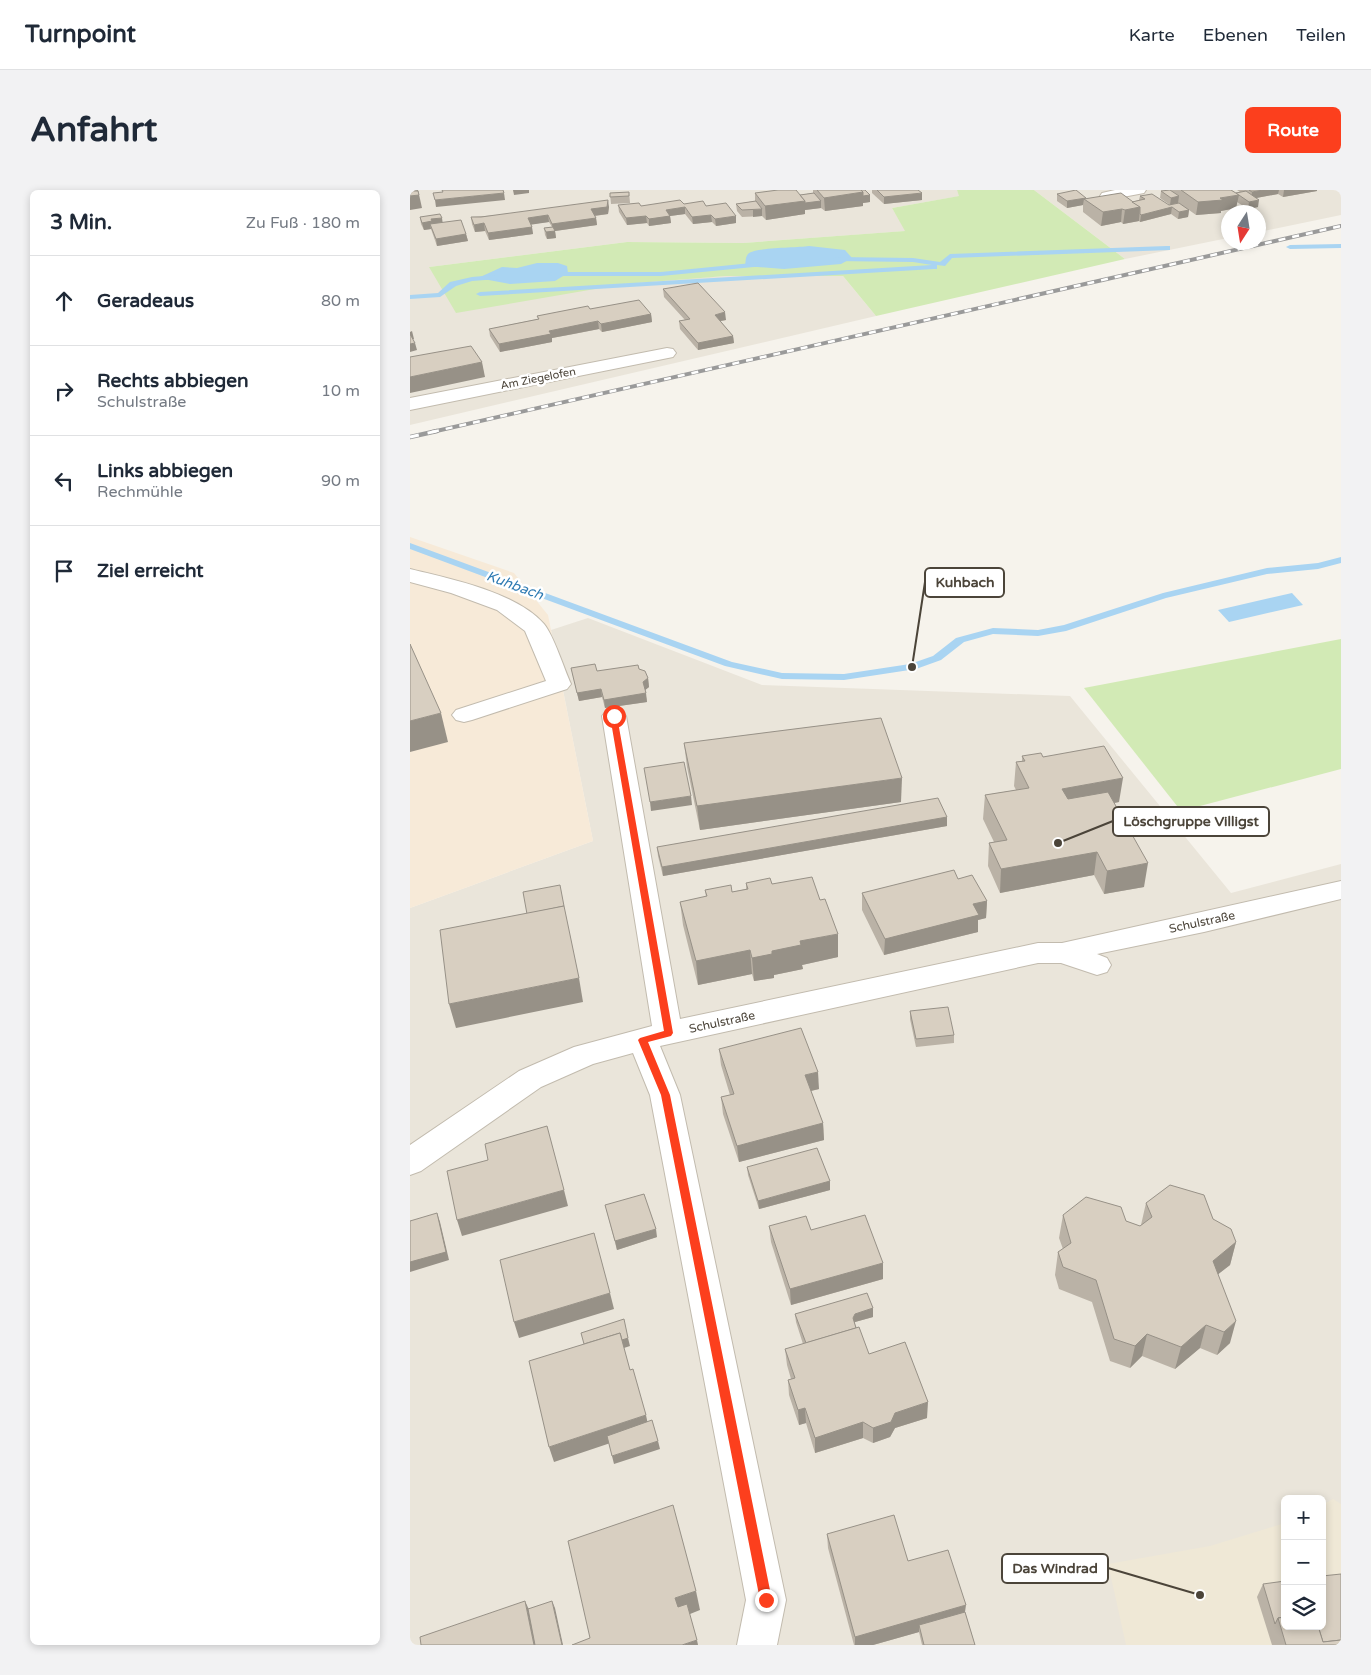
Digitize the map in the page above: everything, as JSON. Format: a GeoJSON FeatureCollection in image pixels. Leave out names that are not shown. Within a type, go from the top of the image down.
{"type":"FeatureCollection","features":[{"type":"Feature","properties":{"kind":"street"},"geometry":{"type":"LineString","coordinates":[[1107,196],[1139,190]]}},
{"type":"Feature","properties":{"kind":"street","name":"Am Ziegelofen"},"geometry":{"type":"LineString","coordinates":[[410,404],[666,353]]}},
{"type":"Feature","properties":{"kind":"street"},"geometry":{"type":"LineString","coordinates":[[410,575],[458,588],[505,605],[535,628],[560,684],[464,715]]}},
{"type":"Feature","properties":{"kind":"street"},"geometry":{"type":"LineString","coordinates":[[614,716],[655,1037],[766,1600],[757,1645]]}},
{"type":"Feature","properties":{"kind":"street","name":"Schulstraße"},"geometry":{"type":"LineString","coordinates":[[1062,953],[1083,946],[1204,922],[1341,890]]}},
{"type":"Feature","properties":{"kind":"street","name":"Schulstraße"},"geometry":{"type":"LineString","coordinates":[[410,1162],[530,1079],[585,1055],[655,1037],[1038,952],[1062,953],[1097,965]]}},
{"type":"Feature","properties":{"kind":"shaded area"},"geometry":{"type":"Polygon","coordinates":[[[410,190],[957,190],[960,196],[892,208],[906,231],[743,243],[627,242],[429,267],[622,282],[726,276],[843,276],[876,316],[410,425],[410,190]]]}},
{"type":"Feature","properties":{"kind":"shaded area"},"geometry":{"type":"Polygon","coordinates":[[[1034,190],[1341,190],[1341,215],[1266,231],[1266,205],[1221,205],[1221,239],[1125,259],[1034,190]]]}},
{"type":"Feature","properties":{"kind":"shaded area"},"geometry":{"type":"Polygon","coordinates":[[[410,537],[514,573],[548,615],[593,841],[410,908],[410,537]]]}},
{"type":"Feature","properties":{"kind":"shaded area"},"geometry":{"type":"Polygon","coordinates":[[[588,618],[762,685],[1070,696],[1231,893],[1341,864],[1341,1645],[410,1645],[410,908],[593,841],[551,630],[588,618]]]}},
{"type":"Feature","properties":{"kind":"shaded area"},"geometry":{"type":"Polygon","coordinates":[[[1333,1499],[1341,1504],[1341,1645],[1126,1645],[1108,1564],[1210,1546],[1281,1524],[1281,1630],[1326,1630],[1326,1503],[1333,1499]]]}},
{"type":"Feature","properties":{"kind":"green space"},"geometry":{"type":"Polygon","coordinates":[[[957,190],[1034,190],[1125,259],[876,316],[843,276],[726,276],[624,284],[456,313],[429,267],[627,242],[743,243],[905,231],[892,208],[959,196],[957,190]]]}},
{"type":"Feature","properties":{"kind":"green space"},"geometry":{"type":"Polygon","coordinates":[[[1341,639],[1341,769],[1181,811],[1084,688],[1341,639]]]}},
{"type":"Feature","properties":{"kind":"water"},"geometry":{"type":"Polygon","coordinates":[[[809,246],[845,250],[852,258],[841,264],[784,269],[745,266],[747,255],[752,252],[809,246]]]}},
{"type":"Feature","properties":{"kind":"water"},"geometry":{"type":"Polygon","coordinates":[[[537,263],[558,263],[567,266],[568,273],[555,281],[510,284],[478,278],[502,267],[517,268],[537,263]]]}},
{"type":"Feature","properties":{"kind":"water"},"geometry":{"type":"Polygon","coordinates":[[[1292,593],[1303,605],[1229,622],[1218,610],[1292,593]]]}},
{"type":"Feature","properties":{"kind":"building"},"geometry":{"type":"Polygon","coordinates":[[[410,190],[418,191],[419,195],[410,196],[410,190]]]}},
{"type":"Feature","properties":{"kind":"building"},"geometry":{"type":"Polygon","coordinates":[[[442,190],[503,190],[504,193],[435,200],[433,193],[443,192],[442,190]]]}},
{"type":"Feature","properties":{"kind":"building"},"geometry":{"type":"Polygon","coordinates":[[[796,190],[805,201],[765,206],[755,193],[796,190]]]}},
{"type":"Feature","properties":{"kind":"building"},"geometry":{"type":"Polygon","coordinates":[[[817,190],[861,190],[863,192],[824,198],[817,190]]]}},
{"type":"Feature","properties":{"kind":"building"},"geometry":{"type":"Polygon","coordinates":[[[861,190],[865,190],[870,195],[863,196],[861,190]]]}},
{"type":"Feature","properties":{"kind":"building"},"geometry":{"type":"Polygon","coordinates":[[[877,190],[918,190],[922,193],[884,197],[877,190]]]}},
{"type":"Feature","properties":{"kind":"building"},"geometry":{"type":"Polygon","coordinates":[[[1076,190],[1086,198],[1067,201],[1057,194],[1076,190]]]}},
{"type":"Feature","properties":{"kind":"building"},"geometry":{"type":"Polygon","coordinates":[[[1170,190],[1179,196],[1171,198],[1161,191],[1170,190]]]}},
{"type":"Feature","properties":{"kind":"building"},"geometry":{"type":"Polygon","coordinates":[[[1181,190],[1231,190],[1239,195],[1220,198],[1223,200],[1198,202],[1181,190]]]}},
{"type":"Feature","properties":{"kind":"building"},"geometry":{"type":"Polygon","coordinates":[[[1246,191],[1259,200],[1249,202],[1236,193],[1246,191]]]}},
{"type":"Feature","properties":{"kind":"building"},"geometry":{"type":"Polygon","coordinates":[[[629,192],[629,196],[610,197],[610,193],[629,192]]]}},
{"type":"Feature","properties":{"kind":"building"},"geometry":{"type":"Polygon","coordinates":[[[814,193],[821,201],[805,203],[800,195],[814,193]]]}},
{"type":"Feature","properties":{"kind":"building"},"geometry":{"type":"Polygon","coordinates":[[[1121,193],[1140,207],[1103,212],[1084,199],[1121,193]]]}},
{"type":"Feature","properties":{"kind":"building"},"geometry":{"type":"Polygon","coordinates":[[[1152,194],[1169,205],[1179,203],[1189,210],[1179,212],[1172,207],[1141,215],[1140,207],[1132,202],[1145,199],[1140,196],[1152,194]]]}},
{"type":"Feature","properties":{"kind":"building"},"geometry":{"type":"Polygon","coordinates":[[[608,200],[607,207],[591,209],[596,218],[552,224],[548,215],[528,218],[532,227],[488,233],[484,223],[474,225],[471,217],[481,217],[608,200]]]}},
{"type":"Feature","properties":{"kind":"building"},"geometry":{"type":"Polygon","coordinates":[[[680,200],[684,204],[703,201],[706,206],[726,203],[736,216],[715,219],[711,215],[692,217],[685,207],[666,210],[670,216],[649,219],[646,216],[626,218],[618,205],[639,203],[641,206],[680,200]]]}},
{"type":"Feature","properties":{"kind":"building"},"geometry":{"type":"Polygon","coordinates":[[[756,201],[762,209],[742,210],[736,204],[756,201]]]}},
{"type":"Feature","properties":{"kind":"building"},"geometry":{"type":"Polygon","coordinates":[[[440,214],[442,218],[431,219],[432,221],[422,223],[420,217],[440,214]]]}},
{"type":"Feature","properties":{"kind":"building"},"geometry":{"type":"Polygon","coordinates":[[[461,220],[466,234],[436,239],[430,224],[461,220]]]}},
{"type":"Feature","properties":{"kind":"building"},"geometry":{"type":"Polygon","coordinates":[[[553,227],[555,231],[546,232],[544,228],[553,227]]]}},
{"type":"Feature","properties":{"kind":"building"},"geometry":{"type":"Polygon","coordinates":[[[698,283],[725,312],[715,315],[733,336],[698,343],[679,321],[690,319],[663,289],[698,283]]]}},
{"type":"Feature","properties":{"kind":"building"},"geometry":{"type":"Polygon","coordinates":[[[639,300],[651,314],[601,324],[598,321],[549,331],[551,334],[499,344],[489,329],[539,319],[537,316],[588,306],[590,309],[639,300]]]}},
{"type":"Feature","properties":{"kind":"building"},"geometry":{"type":"Polygon","coordinates":[[[410,334],[415,343],[410,344],[410,334]]]}},
{"type":"Feature","properties":{"kind":"building"},"geometry":{"type":"Polygon","coordinates":[[[471,346],[482,362],[410,377],[410,357],[471,346]]]}},
{"type":"Feature","properties":{"kind":"building"},"geometry":{"type":"Polygon","coordinates":[[[410,644],[441,713],[410,721],[410,644]]]}},
{"type":"Feature","properties":{"kind":"building"},"geometry":{"type":"Polygon","coordinates":[[[595,664],[597,671],[638,665],[639,669],[645,671],[648,678],[643,682],[646,693],[604,700],[601,689],[577,693],[571,668],[595,664]]]}},
{"type":"Feature","properties":{"kind":"building"},"geometry":{"type":"Polygon","coordinates":[[[881,718],[902,778],[697,806],[684,743],[881,718]]]}},
{"type":"Feature","properties":{"kind":"building"},"geometry":{"type":"Polygon","coordinates":[[[1104,746],[1123,778],[1062,789],[1068,799],[1108,792],[1148,863],[1107,871],[1097,852],[1001,869],[989,843],[1007,840],[985,795],[1029,788],[1016,762],[1025,761],[1022,756],[1041,753],[1043,757],[1104,746]]]}},
{"type":"Feature","properties":{"kind":"building"},"geometry":{"type":"Polygon","coordinates":[[[684,762],[691,796],[650,802],[644,768],[684,762]]]}},
{"type":"Feature","properties":{"kind":"building"},"geometry":{"type":"Polygon","coordinates":[[[938,798],[947,817],[662,867],[657,847],[938,798]]]}},
{"type":"Feature","properties":{"kind":"building"},"geometry":{"type":"Polygon","coordinates":[[[954,870],[958,879],[972,875],[987,901],[973,904],[979,915],[885,939],[862,893],[954,870]]]}},
{"type":"Feature","properties":{"kind":"building"},"geometry":{"type":"Polygon","coordinates":[[[812,877],[820,900],[825,899],[838,934],[800,941],[801,945],[772,951],[772,954],[752,958],[750,950],[696,961],[680,902],[707,896],[705,890],[731,885],[732,892],[748,889],[746,883],[770,878],[772,884],[812,877]]]}},
{"type":"Feature","properties":{"kind":"building"},"geometry":{"type":"Polygon","coordinates":[[[560,885],[564,906],[527,914],[523,892],[560,885]]]}},
{"type":"Feature","properties":{"kind":"building"},"geometry":{"type":"Polygon","coordinates":[[[564,906],[579,978],[449,1004],[440,930],[564,906]]]}},
{"type":"Feature","properties":{"kind":"building"},"geometry":{"type":"Polygon","coordinates":[[[948,1007],[954,1035],[916,1039],[910,1011],[948,1007]]]}},
{"type":"Feature","properties":{"kind":"building"},"geometry":{"type":"Polygon","coordinates":[[[801,1028],[818,1072],[805,1075],[823,1123],[737,1146],[721,1097],[734,1094],[719,1049],[801,1028]]]}},
{"type":"Feature","properties":{"kind":"building"},"geometry":{"type":"Polygon","coordinates":[[[547,1126],[564,1190],[457,1220],[447,1171],[488,1160],[485,1144],[547,1126]]]}},
{"type":"Feature","properties":{"kind":"building"},"geometry":{"type":"Polygon","coordinates":[[[817,1148],[830,1181],[758,1201],[747,1167],[817,1148]]]}},
{"type":"Feature","properties":{"kind":"building"},"geometry":{"type":"Polygon","coordinates":[[[1170,1185],[1204,1195],[1213,1219],[1231,1229],[1236,1242],[1213,1261],[1236,1321],[1224,1332],[1206,1325],[1181,1347],[1147,1334],[1135,1346],[1114,1339],[1096,1280],[1063,1267],[1058,1252],[1071,1243],[1063,1215],[1086,1197],[1121,1207],[1126,1221],[1140,1226],[1152,1217],[1146,1203],[1170,1185]]]}},
{"type":"Feature","properties":{"kind":"building"},"geometry":{"type":"Polygon","coordinates":[[[644,1194],[656,1229],[615,1241],[605,1205],[644,1194]]]}},
{"type":"Feature","properties":{"kind":"building"},"geometry":{"type":"Polygon","coordinates":[[[437,1213],[446,1252],[410,1262],[410,1221],[437,1213]]]}},
{"type":"Feature","properties":{"kind":"building"},"geometry":{"type":"Polygon","coordinates":[[[865,1215],[883,1263],[790,1289],[769,1226],[806,1216],[811,1230],[865,1215]]]}},
{"type":"Feature","properties":{"kind":"building"},"geometry":{"type":"Polygon","coordinates":[[[594,1233],[610,1293],[514,1322],[500,1260],[594,1233]]]}},
{"type":"Feature","properties":{"kind":"building"},"geometry":{"type":"Polygon","coordinates":[[[867,1293],[873,1308],[855,1314],[853,1318],[856,1328],[806,1343],[795,1314],[867,1293]]]}},
{"type":"Feature","properties":{"kind":"building"},"geometry":{"type":"Polygon","coordinates":[[[624,1319],[628,1338],[622,1340],[620,1333],[584,1344],[581,1333],[624,1319]]]}},
{"type":"Feature","properties":{"kind":"building"},"geometry":{"type":"Polygon","coordinates":[[[859,1327],[869,1354],[905,1342],[928,1402],[895,1413],[891,1422],[873,1428],[863,1422],[815,1438],[805,1408],[798,1410],[788,1380],[795,1378],[785,1349],[859,1327]]]}},
{"type":"Feature","properties":{"kind":"building"},"geometry":{"type":"Polygon","coordinates":[[[620,1333],[630,1370],[633,1369],[646,1415],[549,1447],[529,1361],[620,1333]]]}},
{"type":"Feature","properties":{"kind":"building"},"geometry":{"type":"Polygon","coordinates":[[[652,1420],[658,1441],[612,1456],[607,1436],[652,1420]]]}},
{"type":"Feature","properties":{"kind":"building"},"geometry":{"type":"Polygon","coordinates":[[[673,1505],[696,1591],[675,1598],[678,1607],[687,1604],[697,1640],[682,1645],[572,1645],[590,1638],[568,1541],[673,1505]]]}},
{"type":"Feature","properties":{"kind":"building"},"geometry":{"type":"Polygon","coordinates":[[[894,1515],[908,1561],[948,1550],[966,1605],[855,1637],[827,1534],[894,1515]]]}},
{"type":"Feature","properties":{"kind":"building"},"geometry":{"type":"Polygon","coordinates":[[[1341,1574],[1341,1640],[1323,1642],[1319,1630],[1326,1630],[1326,1576],[1341,1574]]]}},
{"type":"Feature","properties":{"kind":"building"},"geometry":{"type":"Polygon","coordinates":[[[1281,1582],[1281,1618],[1278,1618],[1275,1624],[1263,1584],[1281,1582]]]}},
{"type":"Feature","properties":{"kind":"building"},"geometry":{"type":"Polygon","coordinates":[[[525,1601],[534,1645],[421,1645],[420,1637],[525,1601]]]}},
{"type":"Feature","properties":{"kind":"building"},"geometry":{"type":"Polygon","coordinates":[[[552,1601],[562,1645],[535,1645],[528,1609],[552,1601]]]}},
{"type":"Feature","properties":{"kind":"building"},"geometry":{"type":"Polygon","coordinates":[[[965,1612],[975,1645],[924,1645],[919,1625],[965,1612]]]}},
{"type":"Feature","properties":{"kind":"building"},"geometry":{"type":"Polygon","coordinates":[[[1278,1618],[1281,1618],[1281,1628],[1278,1618]]]}},
{"type":"Feature","properties":{"kind":"building"},"geometry":{"type":"Polygon","coordinates":[[[1282,1630],[1319,1630],[1323,1642],[1341,1640],[1341,1645],[1286,1645],[1282,1630]]]}},
{"type":"Feature","properties":{"kind":"waterway"},"geometry":{"type":"LineString","coordinates":[[1290,247],[1341,246]]}},
{"type":"Feature","properties":{"kind":"waterway"},"geometry":{"type":"LineString","coordinates":[[837,259],[913,260],[942,264],[950,256],[1167,248]]}},
{"type":"Feature","properties":{"kind":"waterway"},"geometry":{"type":"LineString","coordinates":[[552,274],[661,274],[762,264]]}},
{"type":"Feature","properties":{"kind":"waterway"},"geometry":{"type":"LineString","coordinates":[[480,294],[934,267]]}},
{"type":"Feature","properties":{"kind":"waterway"},"geometry":{"type":"LineString","coordinates":[[410,297],[440,295],[453,284],[472,279],[495,277]]}},
{"type":"Feature","properties":{"kind":"waterway","name":"Kuhbach"},"geometry":{"type":"LineString","coordinates":[[410,546],[729,664],[782,676],[844,677],[912,667],[937,658],[960,640],[993,631],[1038,633],[1066,628],[1163,596],[1267,571],[1318,566],[1341,560]]}},
{"type":"Feature","properties":{"kind":"railway"},"geometry":{"type":"LineString","coordinates":[[432,432],[1341,226]]}},
{"type":"Feature","properties":{"kind":"railway"},"geometry":{"type":"LineString","coordinates":[[410,437],[437,431]]}},
{"type":"Feature","properties":{"kind":"place","name":"Kuhbach"},"geometry":{"type":"Point","coordinates":[912,667]}},
{"type":"Feature","properties":{"kind":"place","name":"Löschgruppe Villigst"},"geometry":{"type":"Point","coordinates":[1058,843]}},
{"type":"Feature","properties":{"kind":"place","name":"Das Windrad"},"geometry":{"type":"Point","coordinates":[1200,1595]}},
{"type":"Feature","properties":{"kind":"route"},"geometry":{"type":"LineString","coordinates":[[614,716],[668,1033],[643,1040],[665,1095],[766,1600]]}}]}
